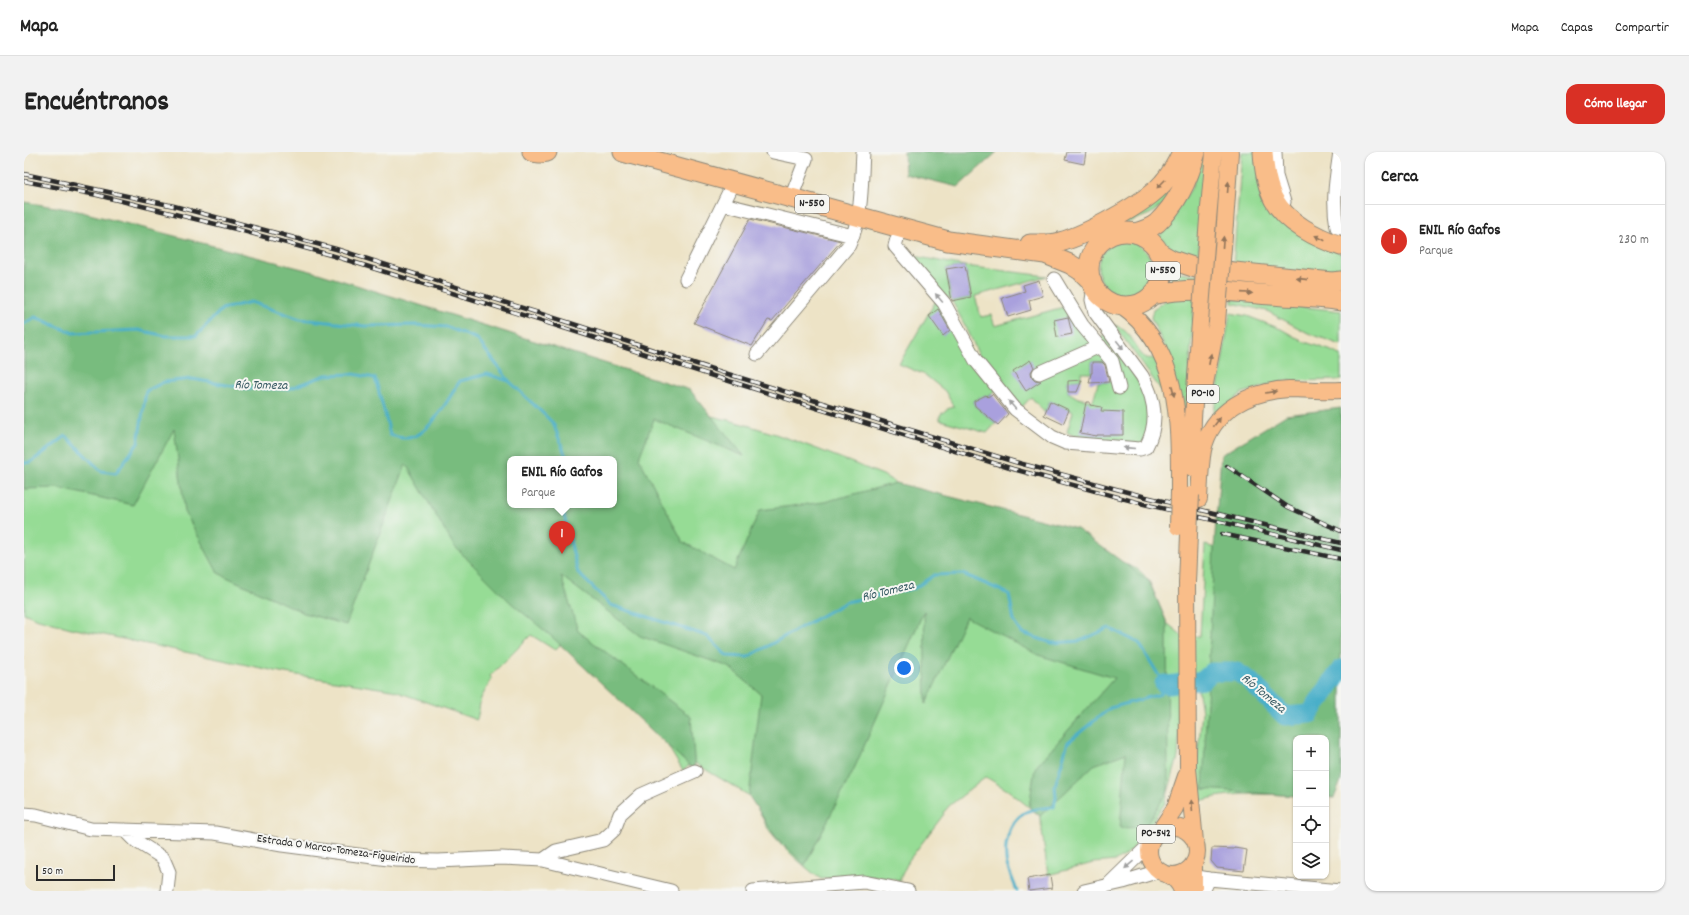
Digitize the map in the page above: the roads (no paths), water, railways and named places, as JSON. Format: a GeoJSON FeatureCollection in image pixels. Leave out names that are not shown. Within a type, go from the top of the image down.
{"type":"FeatureCollection","features":[{"type":"Feature","properties":{"kind":"highway"},"geometry":{"type":"LineString","coordinates":[[532,152],[547,152]]}},
{"type":"Feature","properties":{"kind":"highway","name":"N-550"},"geometry":{"type":"LineString","coordinates":[[622,152],[948,241],[1045,254],[1070,264],[1081,271],[1105,300],[1121,306],[1138,304],[1152,295],[1158,288],[1162,274],[1162,260],[1152,243],[1144,237],[1134,233],[1121,233],[1064,250],[1045,254]]}},
{"type":"Feature","properties":{"kind":"highway"},"geometry":{"type":"LineString","coordinates":[[970,245],[990,241],[1044,244],[1060,242],[1080,235],[1108,221],[1146,198],[1162,184],[1175,166],[1182,152]]}},
{"type":"Feature","properties":{"kind":"highway"},"geometry":{"type":"LineString","coordinates":[[1134,233],[1149,228],[1157,223],[1167,212],[1180,194],[1191,170],[1196,152]]}},
{"type":"Feature","properties":{"kind":"highway"},"geometry":{"type":"LineString","coordinates":[[1263,152],[1265,173],[1273,198],[1284,213],[1319,237],[1341,246]]}},
{"type":"Feature","properties":{"kind":"highway"},"geometry":{"type":"LineString","coordinates":[[1093,284],[1090,267],[1093,253],[1108,237]]}},
{"type":"Feature","properties":{"kind":"highway","name":"N-550"},"geometry":{"type":"LineString","coordinates":[[1158,252],[1172,260],[1196,268],[1332,282],[1341,281]]}},
{"type":"Feature","properties":{"kind":"highway","name":"N-550"},"geometry":{"type":"LineString","coordinates":[[1152,295],[1185,290],[1235,292],[1341,301]]}},
{"type":"Feature","properties":{"kind":"main road","name":"PO-10"},"geometry":{"type":"LineString","coordinates":[[1192,466],[1193,418],[1214,152]]}},
{"type":"Feature","properties":{"kind":"main road","name":"PO-10"},"geometry":{"type":"LineString","coordinates":[[1192,466],[1197,428],[1217,322],[1230,152]]}},
{"type":"Feature","properties":{"kind":"main road"},"geometry":{"type":"LineString","coordinates":[[1121,306],[1138,318],[1152,336],[1168,372],[1177,412],[1179,446],[1190,495],[1188,532],[1180,598],[1188,625]]}},
{"type":"Feature","properties":{"kind":"main road"},"geometry":{"type":"LineString","coordinates":[[1190,495],[1211,429],[1225,412],[1248,398],[1263,393],[1288,389],[1341,390]]}},
{"type":"Feature","properties":{"kind":"main road"},"geometry":{"type":"LineString","coordinates":[[1190,874],[1197,850],[1188,768],[1187,702],[1188,532],[1192,466]]}},
{"type":"Feature","properties":{"kind":"main road"},"geometry":{"type":"LineString","coordinates":[[1161,829],[1175,808],[1188,768]]}},
{"type":"Feature","properties":{"kind":"main road","name":"PO-542"},"geometry":{"type":"LineString","coordinates":[[1190,874],[1150,860],[1149,845],[1161,829],[1174,826],[1181,828],[1192,836],[1195,842]]}},
{"type":"Feature","properties":{"kind":"main road","name":"PO-542"},"geometry":{"type":"LineString","coordinates":[[1182,891],[1176,879],[1190,874]]}},
{"type":"Feature","properties":{"kind":"street"},"geometry":{"type":"LineString","coordinates":[[773,152],[806,159],[791,198]]}},
{"type":"Feature","properties":{"kind":"street"},"geometry":{"type":"LineString","coordinates":[[757,354],[849,245],[859,217],[863,152]]}},
{"type":"Feature","properties":{"kind":"street"},"geometry":{"type":"LineString","coordinates":[[1275,152],[1276,176],[1282,199],[1288,210],[1301,226]]}},
{"type":"Feature","properties":{"kind":"street"},"geometry":{"type":"LineString","coordinates":[[1340,152],[1334,192],[1334,211],[1337,227],[1341,228]]}},
{"type":"Feature","properties":{"kind":"street"},"geometry":{"type":"LineString","coordinates":[[686,279],[734,182]]}},
{"type":"Feature","properties":{"kind":"street"},"geometry":{"type":"LineString","coordinates":[[723,204],[853,236]]}},
{"type":"Feature","properties":{"kind":"street"},"geometry":{"type":"LineString","coordinates":[[900,228],[895,246],[944,303],[976,361],[1015,410],[1052,437],[1066,443],[1140,449],[1146,447],[1153,430],[1155,413],[1147,386],[1139,371],[1098,318],[1092,306],[1093,284]]}},
{"type":"Feature","properties":{"kind":"street"},"geometry":{"type":"LineString","coordinates":[[1054,279],[1082,325],[1112,361],[1118,388]]}},
{"type":"Feature","properties":{"kind":"street"},"geometry":{"type":"LineString","coordinates":[[1091,335],[1103,324]]}},
{"type":"Feature","properties":{"kind":"street"},"geometry":{"type":"LineString","coordinates":[[1039,373],[1100,346]]}},
{"type":"Feature","properties":{"kind":"street"},"geometry":{"type":"LineString","coordinates":[[543,860],[556,851],[603,840],[614,830],[620,814],[641,795],[696,771]]}},
{"type":"Feature","properties":{"kind":"street","name":"Estrada O Marco-Tomeza-Figueirido"},"geometry":{"type":"LineString","coordinates":[[24,814],[36,815],[91,829],[182,831],[230,834],[282,845],[403,860],[438,861],[502,858],[543,860],[666,890]]}},
{"type":"Feature","properties":{"kind":"street"},"geometry":{"type":"LineString","coordinates":[[125,830],[136,842],[163,858],[169,872],[167,891]]}},
{"type":"Feature","properties":{"kind":"street"},"geometry":{"type":"LineString","coordinates":[[1109,884],[1149,845]]}},
{"type":"Feature","properties":{"kind":"street"},"geometry":{"type":"LineString","coordinates":[[1190,874],[1203,891]]}},
{"type":"Feature","properties":{"kind":"street"},"geometry":{"type":"LineString","coordinates":[[1084,891],[1109,884],[1190,874],[1339,891]]}},
{"type":"Feature","properties":{"kind":"street"},"geometry":{"type":"LineString","coordinates":[[753,891],[864,882],[908,891]]}},
{"type":"Feature","properties":{"kind":"waterway","name":"Río Tomeza"},"geometry":{"type":"LineString","coordinates":[[24,324],[35,317],[73,333],[138,330],[166,336],[196,336],[222,309],[251,302],[300,319],[365,326],[416,325],[447,327],[477,339],[509,381]]}},
{"type":"Feature","properties":{"kind":"waterway","name":"Río Tomeza"},"geometry":{"type":"LineString","coordinates":[[24,463],[31,462],[66,436],[101,471],[116,473],[138,443],[146,391],[164,382],[192,379],[244,388],[288,389],[326,375],[353,374],[375,378],[390,435],[405,438],[414,437],[430,425],[444,407],[460,381],[487,374],[509,381],[553,423],[566,456]]}},
{"type":"Feature","properties":{"kind":"waterway","name":"Río Tomeza"},"geometry":{"type":"LineString","coordinates":[[564,508],[578,573],[611,605],[707,636],[727,656],[748,657],[846,602],[915,588],[934,575],[963,574],[1009,594],[1014,621],[1022,633],[1052,643],[1080,641],[1109,628],[1139,643],[1164,684],[1161,694],[1110,708],[1068,742],[1055,786],[1056,797],[1054,807],[1027,811],[1014,823],[1008,836],[1006,843],[1007,865],[1017,891]]}},
{"type":"Feature","properties":{"kind":"waterway","name":"Río Tomeza"},"geometry":{"type":"LineString","coordinates":[[1164,684],[1169,685],[1203,680],[1212,672],[1237,672],[1250,681],[1285,716],[1310,714],[1341,669]]}},
{"type":"Feature","properties":{"kind":"railway"},"geometry":{"type":"LineString","coordinates":[[24,174],[174,206],[336,249],[715,370],[1015,462],[1146,497],[1341,543]]}},
{"type":"Feature","properties":{"kind":"railway"},"geometry":{"type":"LineString","coordinates":[[24,181],[97,195],[236,229],[334,256],[1013,469],[1144,504],[1341,550]]}},
{"type":"Feature","properties":{"kind":"railway"},"geometry":{"type":"LineString","coordinates":[[1227,466],[1288,507],[1341,531]]}},
{"type":"Feature","properties":{"kind":"railway"},"geometry":{"type":"LineString","coordinates":[[1222,534],[1341,559]]}},
{"type":"Feature","properties":{"kind":"place","name":"ENIL Río Gafos"},"geometry":{"type":"Point","coordinates":[562,554]}}]}
